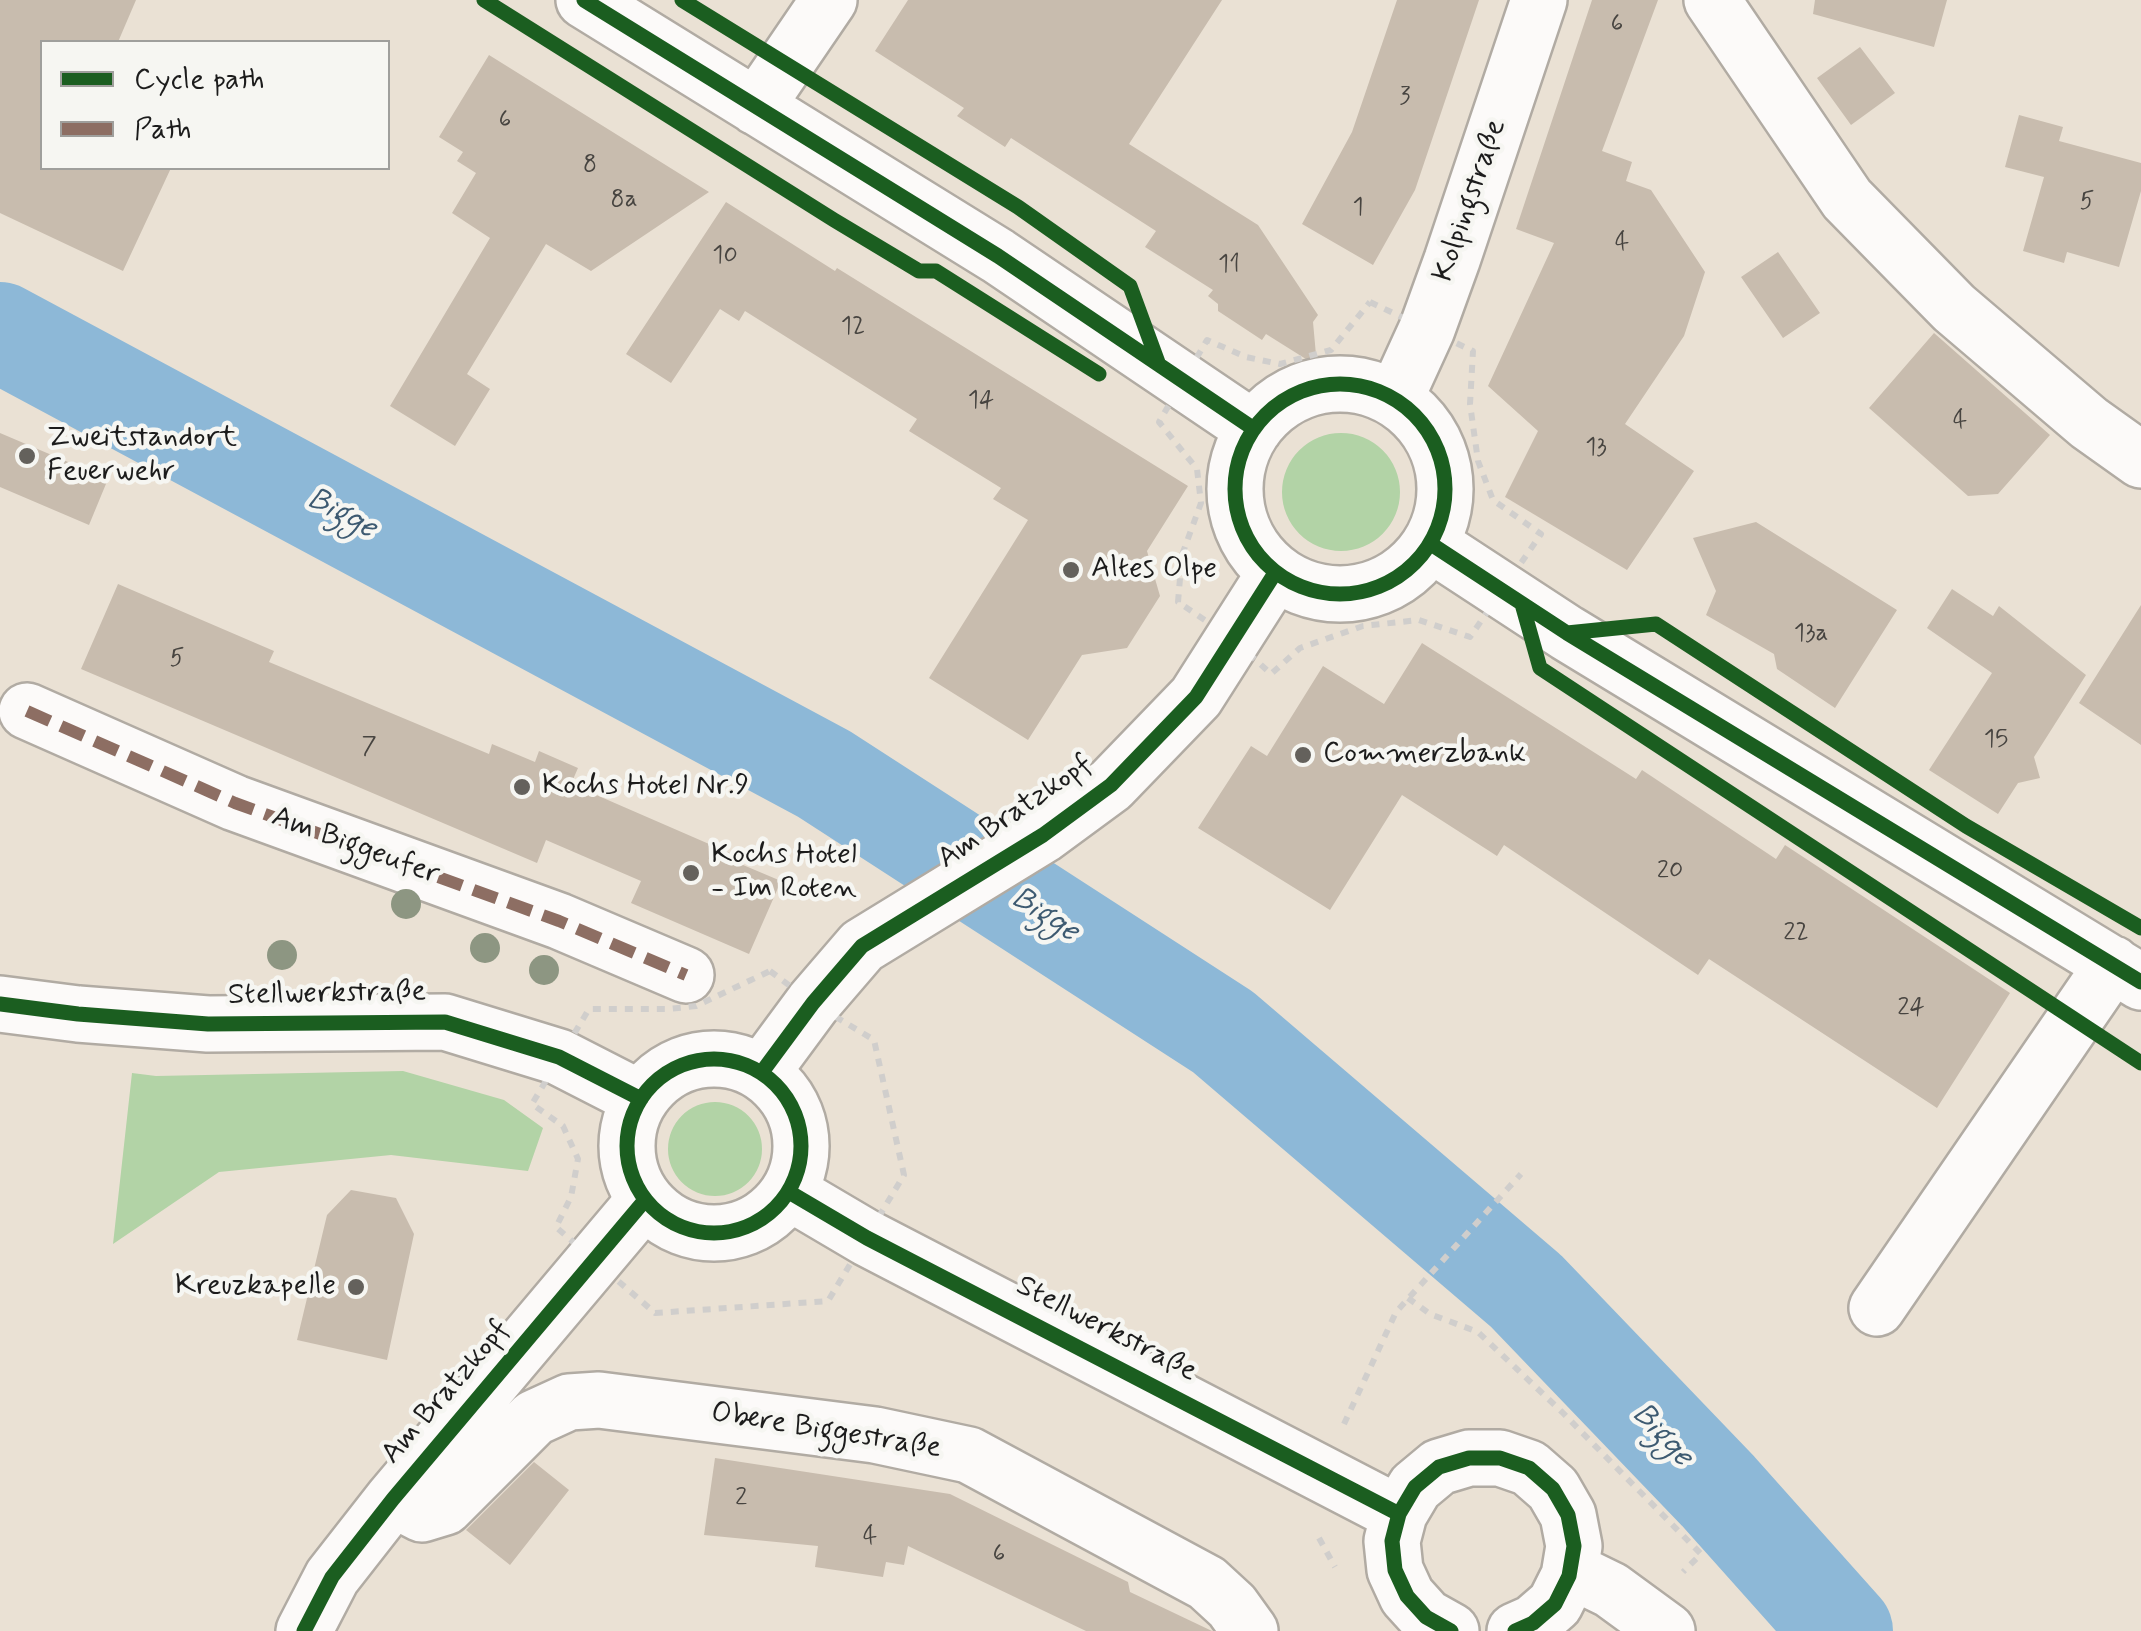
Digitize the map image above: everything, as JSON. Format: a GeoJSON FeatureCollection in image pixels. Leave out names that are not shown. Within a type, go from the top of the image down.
{"type":"FeatureCollection","features":[{"type":"Feature","properties":{"kind":"street"},"geometry":{"type":"LineString","coordinates":[[584,0],[998,256],[1254,429]]}},
{"type":"Feature","properties":{"kind":"street"},"geometry":{"type":"LineString","coordinates":[[756,107],[830,0]]}},
{"type":"Feature","properties":{"kind":"street","name":"Kolpingstraße"},"geometry":{"type":"LineString","coordinates":[[1395,399],[1427,329],[1539,0]]}},
{"type":"Feature","properties":{"kind":"street"},"geometry":{"type":"LineString","coordinates":[[1712,0],[1847,198],[1954,308],[2089,423],[2141,460]]}},
{"type":"Feature","properties":{"kind":"street"},"geometry":{"type":"LineString","coordinates":[[1334,384],[1366,386],[1395,399],[1421,420],[1438,448],[1446,480],[1443,514],[1431,544],[1407,572],[1376,589],[1341,596],[1306,590],[1275,572],[1253,550],[1239,521],[1234,489],[1239,458],[1254,429],[1275,406],[1303,390],[1334,384]]}},
{"type":"Feature","properties":{"kind":"street"},"geometry":{"type":"LineString","coordinates":[[1431,544],[1596,651],[2127,973],[1877,1308]]}},
{"type":"Feature","properties":{"kind":"street","name":"Am Bratzkopf"},"geometry":{"type":"LineString","coordinates":[[762,1072],[862,946],[1043,835],[1111,785],[1196,697],[1275,572]]}},
{"type":"Feature","properties":{"kind":"street","name":"Am Biggeufer"},"geometry":{"type":"LineString","coordinates":[[27,711],[235,803],[559,922],[686,975]]}},
{"type":"Feature","properties":{"kind":"street","name":"Stellwerkstraße"},"geometry":{"type":"LineString","coordinates":[[0,1004],[208,1024],[445,1022],[558,1056],[641,1099]]}},
{"type":"Feature","properties":{"kind":"street"},"geometry":{"type":"LineString","coordinates":[[710,1058],[737,1061],[762,1072],[782,1090],[795,1113],[802,1140],[799,1167],[789,1192],[770,1214],[746,1228],[719,1234],[690,1231],[665,1219],[645,1200],[628,1161],[631,1118],[641,1099],[658,1078],[683,1064],[710,1058]]}},
{"type":"Feature","properties":{"kind":"street","name":"Stellwerkstraße"},"geometry":{"type":"LineString","coordinates":[[789,1192],[867,1238],[1399,1514]]}},
{"type":"Feature","properties":{"kind":"street","name":"Am Bratzkopf"},"geometry":{"type":"LineString","coordinates":[[304,1631],[332,1576],[392,1498],[645,1200]]}},
{"type":"Feature","properties":{"kind":"street","name":"Obere Biggestraße"},"geometry":{"type":"LineString","coordinates":[[392,1498],[422,1514],[444,1507],[534,1418],[569,1402],[599,1400],[876,1435],[969,1455],[1207,1583],[1232,1606],[1250,1631]]}},
{"type":"Feature","properties":{"kind":"street"},"geometry":{"type":"LineString","coordinates":[[1451,1631],[1426,1618],[1407,1596],[1395,1570],[1392,1541],[1399,1514],[1415,1487],[1440,1467],[1469,1458],[1500,1458],[1529,1468],[1553,1488],[1568,1515],[1574,1546],[1570,1570],[1554,1604],[1534,1623],[1515,1631]]}},
{"type":"Feature","properties":{"kind":"street"},"geometry":{"type":"LineString","coordinates":[[1570,1570],[1611,1590],[1666,1631]]}},
{"type":"Feature","properties":{"kind":"path"},"geometry":{"type":"LineString","coordinates":[[1370,302],[1473,351],[1470,404],[1478,461],[1493,500],[1541,534],[1470,637],[1419,620],[1363,626],[1300,648],[1270,674],[1232,639],[1178,602],[1182,555],[1201,503],[1196,469],[1159,422],[1182,381],[1206,340],[1246,357],[1280,364],[1332,350],[1370,302]]}},
{"type":"Feature","properties":{"kind":"path"},"geometry":{"type":"LineString","coordinates":[[558,1056],[532,1104],[563,1126],[578,1159],[571,1197],[556,1227],[597,1261]]}},
{"type":"Feature","properties":{"kind":"path"},"geometry":{"type":"LineString","coordinates":[[1384,1343],[1396,1312],[1521,1174]]}},
{"type":"Feature","properties":{"kind":"green space"},"geometry":{"type":"Polygon","coordinates":[[[1341,433],[1364,437],[1383,450],[1396,469],[1400,492],[1396,515],[1383,534],[1364,547],[1341,551],[1318,547],[1299,534],[1286,515],[1282,492],[1286,469],[1299,450],[1318,437],[1341,433]]]}},
{"type":"Feature","properties":{"kind":"green space"},"geometry":{"type":"Polygon","coordinates":[[[403,1071],[504,1100],[543,1128],[528,1171],[391,1155],[219,1172],[113,1244],[132,1073],[156,1076],[403,1071]]]}},
{"type":"Feature","properties":{"kind":"green space"},"geometry":{"type":"Polygon","coordinates":[[[715,1102],[733,1105],[748,1116],[759,1131],[759,1167],[748,1182],[733,1193],[715,1196],[697,1193],[682,1182],[671,1167],[668,1149],[671,1131],[682,1116],[697,1105],[715,1102]]]}},
{"type":"Feature","properties":{"kind":"building"},"geometry":{"type":"Polygon","coordinates":[[[0,0],[136,0],[119,40],[40,40],[40,170],[170,170],[123,271],[0,213],[0,0]]]}},
{"type":"Feature","properties":{"kind":"building"},"geometry":{"type":"Polygon","coordinates":[[[908,0],[1222,0],[1129,144],[1258,225],[1318,315],[1313,322],[1317,366],[1266,334],[1262,340],[1218,311],[1218,304],[1208,296],[1213,290],[1145,247],[1156,231],[1011,138],[1005,147],[957,116],[964,108],[875,51],[908,0]]]}},
{"type":"Feature","properties":{"kind":"building"},"geometry":{"type":"Polygon","coordinates":[[[1397,0],[1479,0],[1415,190],[1373,265],[1302,224],[1352,132],[1397,0]]]}},
{"type":"Feature","properties":{"kind":"building"},"geometry":{"type":"Polygon","coordinates":[[[1592,0],[1658,0],[1602,151],[1632,162],[1626,181],[1651,190],[1705,272],[1684,336],[1625,424],[1694,471],[1627,570],[1505,497],[1538,431],[1488,386],[1554,243],[1516,229],[1592,0]]]}},
{"type":"Feature","properties":{"kind":"building"},"geometry":{"type":"Polygon","coordinates":[[[1815,0],[1947,0],[1934,47],[1813,14],[1815,0]]]}},
{"type":"Feature","properties":{"kind":"building"},"geometry":{"type":"Polygon","coordinates":[[[1860,47],[1895,93],[1851,125],[1817,78],[1860,47]]]}},
{"type":"Feature","properties":{"kind":"building"},"geometry":{"type":"Polygon","coordinates":[[[489,55],[709,192],[591,271],[546,244],[467,374],[490,389],[455,446],[390,406],[490,238],[452,213],[476,173],[457,161],[463,152],[439,137],[489,55]]]}},
{"type":"Feature","properties":{"kind":"building"},"geometry":{"type":"Polygon","coordinates":[[[2019,115],[2063,127],[2059,141],[2141,163],[2141,191],[2119,267],[2067,252],[2064,263],[2023,251],[2044,177],[2005,167],[2019,115]]]}},
{"type":"Feature","properties":{"kind":"building"},"geometry":{"type":"Polygon","coordinates":[[[726,202],[1188,486],[1147,551],[1160,596],[1127,648],[1082,655],[1028,740],[929,678],[1028,520],[993,499],[1001,488],[909,431],[917,419],[745,311],[739,321],[720,309],[671,383],[626,354],[726,202]]]}},
{"type":"Feature","properties":{"kind":"building"},"geometry":{"type":"Polygon","coordinates":[[[1778,252],[1820,313],[1783,338],[1741,277],[1778,252]]]}},
{"type":"Feature","properties":{"kind":"building"},"geometry":{"type":"Polygon","coordinates":[[[1934,333],[2050,435],[1998,494],[1968,496],[1869,408],[1934,333]]]}},
{"type":"Feature","properties":{"kind":"building","name":"Zweitstandort Feuerwehr"},"geometry":{"type":"Polygon","coordinates":[[[0,433],[108,479],[89,525],[0,487],[0,433]]]}},
{"type":"Feature","properties":{"kind":"building"},"geometry":{"type":"Polygon","coordinates":[[[1756,522],[1897,610],[1835,708],[1777,669],[1774,654],[1706,615],[1716,591],[1693,538],[1756,522]]]}},
{"type":"Feature","properties":{"kind":"building"},"geometry":{"type":"Polygon","coordinates":[[[118,584],[274,651],[269,662],[489,754],[492,744],[535,762],[539,751],[578,768],[571,784],[739,857],[736,862],[781,881],[749,954],[631,903],[641,881],[546,840],[537,863],[81,669],[118,584]]]}},
{"type":"Feature","properties":{"kind":"building"},"geometry":{"type":"Polygon","coordinates":[[[1952,589],[1993,616],[1999,606],[2086,675],[2034,757],[2040,778],[2018,783],[1998,814],[1929,770],[1992,673],[1927,628],[1952,589]]]}},
{"type":"Feature","properties":{"kind":"building"},"geometry":{"type":"Polygon","coordinates":[[[2141,605],[2141,745],[2079,703],[2141,605]]]}},
{"type":"Feature","properties":{"kind":"building"},"geometry":{"type":"Polygon","coordinates":[[[1422,643],[1636,779],[1642,770],[1776,859],[1785,845],[2010,993],[1937,1108],[1709,959],[1698,975],[1504,845],[1497,856],[1402,795],[1330,910],[1198,828],[1251,746],[1267,756],[1323,666],[1384,704],[1422,643]]]}},
{"type":"Feature","properties":{"kind":"building","name":"Kreuzkapelle"},"geometry":{"type":"Polygon","coordinates":[[[351,1190],[396,1198],[414,1234],[387,1360],[297,1340],[327,1215],[351,1190]]]}},
{"type":"Feature","properties":{"kind":"building"},"geometry":{"type":"Polygon","coordinates":[[[715,1458],[950,1494],[1128,1582],[1130,1592],[1212,1631],[1086,1631],[908,1546],[904,1565],[886,1562],[883,1577],[815,1567],[818,1546],[704,1535],[715,1458]]]}},
{"type":"Feature","properties":{"kind":"building"},"geometry":{"type":"Polygon","coordinates":[[[534,1462],[569,1490],[510,1565],[466,1530],[534,1462]]]}},
{"type":"Feature","properties":{"kind":"waterway","name":"Bigge"},"geometry":{"type":"LineString","coordinates":[[0,332],[824,774],[1223,1032],[1526,1291],[1718,1491],[1843,1631]]}},
{"type":"Feature","properties":{"kind":"marked path"},"geometry":{"type":"LineString","coordinates":[[27,711],[235,803],[559,921],[686,975]]}},
{"type":"Feature","properties":{"kind":"cycle path"},"geometry":{"type":"LineString","coordinates":[[484,0],[834,220],[919,271],[936,271],[1099,374]]}},
{"type":"Feature","properties":{"kind":"cycle path"},"geometry":{"type":"LineString","coordinates":[[584,0],[998,256],[1254,429]]}},
{"type":"Feature","properties":{"kind":"cycle path"},"geometry":{"type":"LineString","coordinates":[[682,0],[1018,207],[1130,286],[1159,365]]}},
{"type":"Feature","properties":{"kind":"cycle path"},"geometry":{"type":"LineString","coordinates":[[1340,384],[1380,392],[1414,415],[1437,449],[1445,489],[1437,529],[1414,563],[1380,586],[1340,594],[1300,586],[1266,563],[1243,529],[1235,489],[1243,449],[1266,415],[1300,392],[1340,384]]}},
{"type":"Feature","properties":{"kind":"cycle path"},"geometry":{"type":"LineString","coordinates":[[1431,544],[1567,633],[2141,982]]}},
{"type":"Feature","properties":{"kind":"cycle path"},"geometry":{"type":"LineString","coordinates":[[762,1072],[862,946],[1043,835],[1111,785],[1196,697],[1275,573]]}},
{"type":"Feature","properties":{"kind":"cycle path"},"geometry":{"type":"LineString","coordinates":[[1522,604],[1540,668],[2141,1063]]}},
{"type":"Feature","properties":{"kind":"cycle path"},"geometry":{"type":"LineString","coordinates":[[1567,633],[1656,624],[1966,826],[2141,928]]}},
{"type":"Feature","properties":{"kind":"cycle path"},"geometry":{"type":"LineString","coordinates":[[0,1004],[208,1024],[445,1022],[559,1057],[641,1099]]}},
{"type":"Feature","properties":{"kind":"cycle path"},"geometry":{"type":"LineString","coordinates":[[714,1059],[747,1066],[776,1084],[794,1113],[801,1146],[794,1179],[776,1208],[747,1226],[714,1233],[681,1226],[652,1208],[634,1179],[627,1146],[634,1113],[652,1084],[681,1066],[714,1059]]}},
{"type":"Feature","properties":{"kind":"cycle path"},"geometry":{"type":"LineString","coordinates":[[789,1192],[867,1238],[1399,1514]]}},
{"type":"Feature","properties":{"kind":"cycle path"},"geometry":{"type":"LineString","coordinates":[[304,1631],[332,1577],[393,1499],[645,1200]]}},
{"type":"Feature","properties":{"kind":"cycle path"},"geometry":{"type":"LineString","coordinates":[[1451,1631],[1426,1617],[1407,1596],[1395,1570],[1392,1541],[1399,1514],[1415,1487],[1439,1467],[1469,1458],[1500,1458],[1529,1468],[1553,1489],[1568,1515],[1574,1546],[1569,1576],[1555,1604],[1533,1623],[1515,1631]]}},
{"type":"Feature","properties":{"kind":"place","name":"Zweitstandort Feuerwehr"},"geometry":{"type":"Point","coordinates":[27,456]}},
{"type":"Feature","properties":{"kind":"place","name":"Altes Olpe"},"geometry":{"type":"Point","coordinates":[1071,570]}},
{"type":"Feature","properties":{"kind":"place","name":"Commerzbank"},"geometry":{"type":"Point","coordinates":[1303,755]}},
{"type":"Feature","properties":{"kind":"place","name":"Kochs Hotel Nr.9"},"geometry":{"type":"Point","coordinates":[522,787]}},
{"type":"Feature","properties":{"kind":"place","name":"Kochs Hotel - Im Roten"},"geometry":{"type":"Point","coordinates":[691,873]}},
{"type":"Feature","properties":{"kind":"place","name":"Kreuzkapelle"},"geometry":{"type":"Point","coordinates":[356,1287]}}]}
